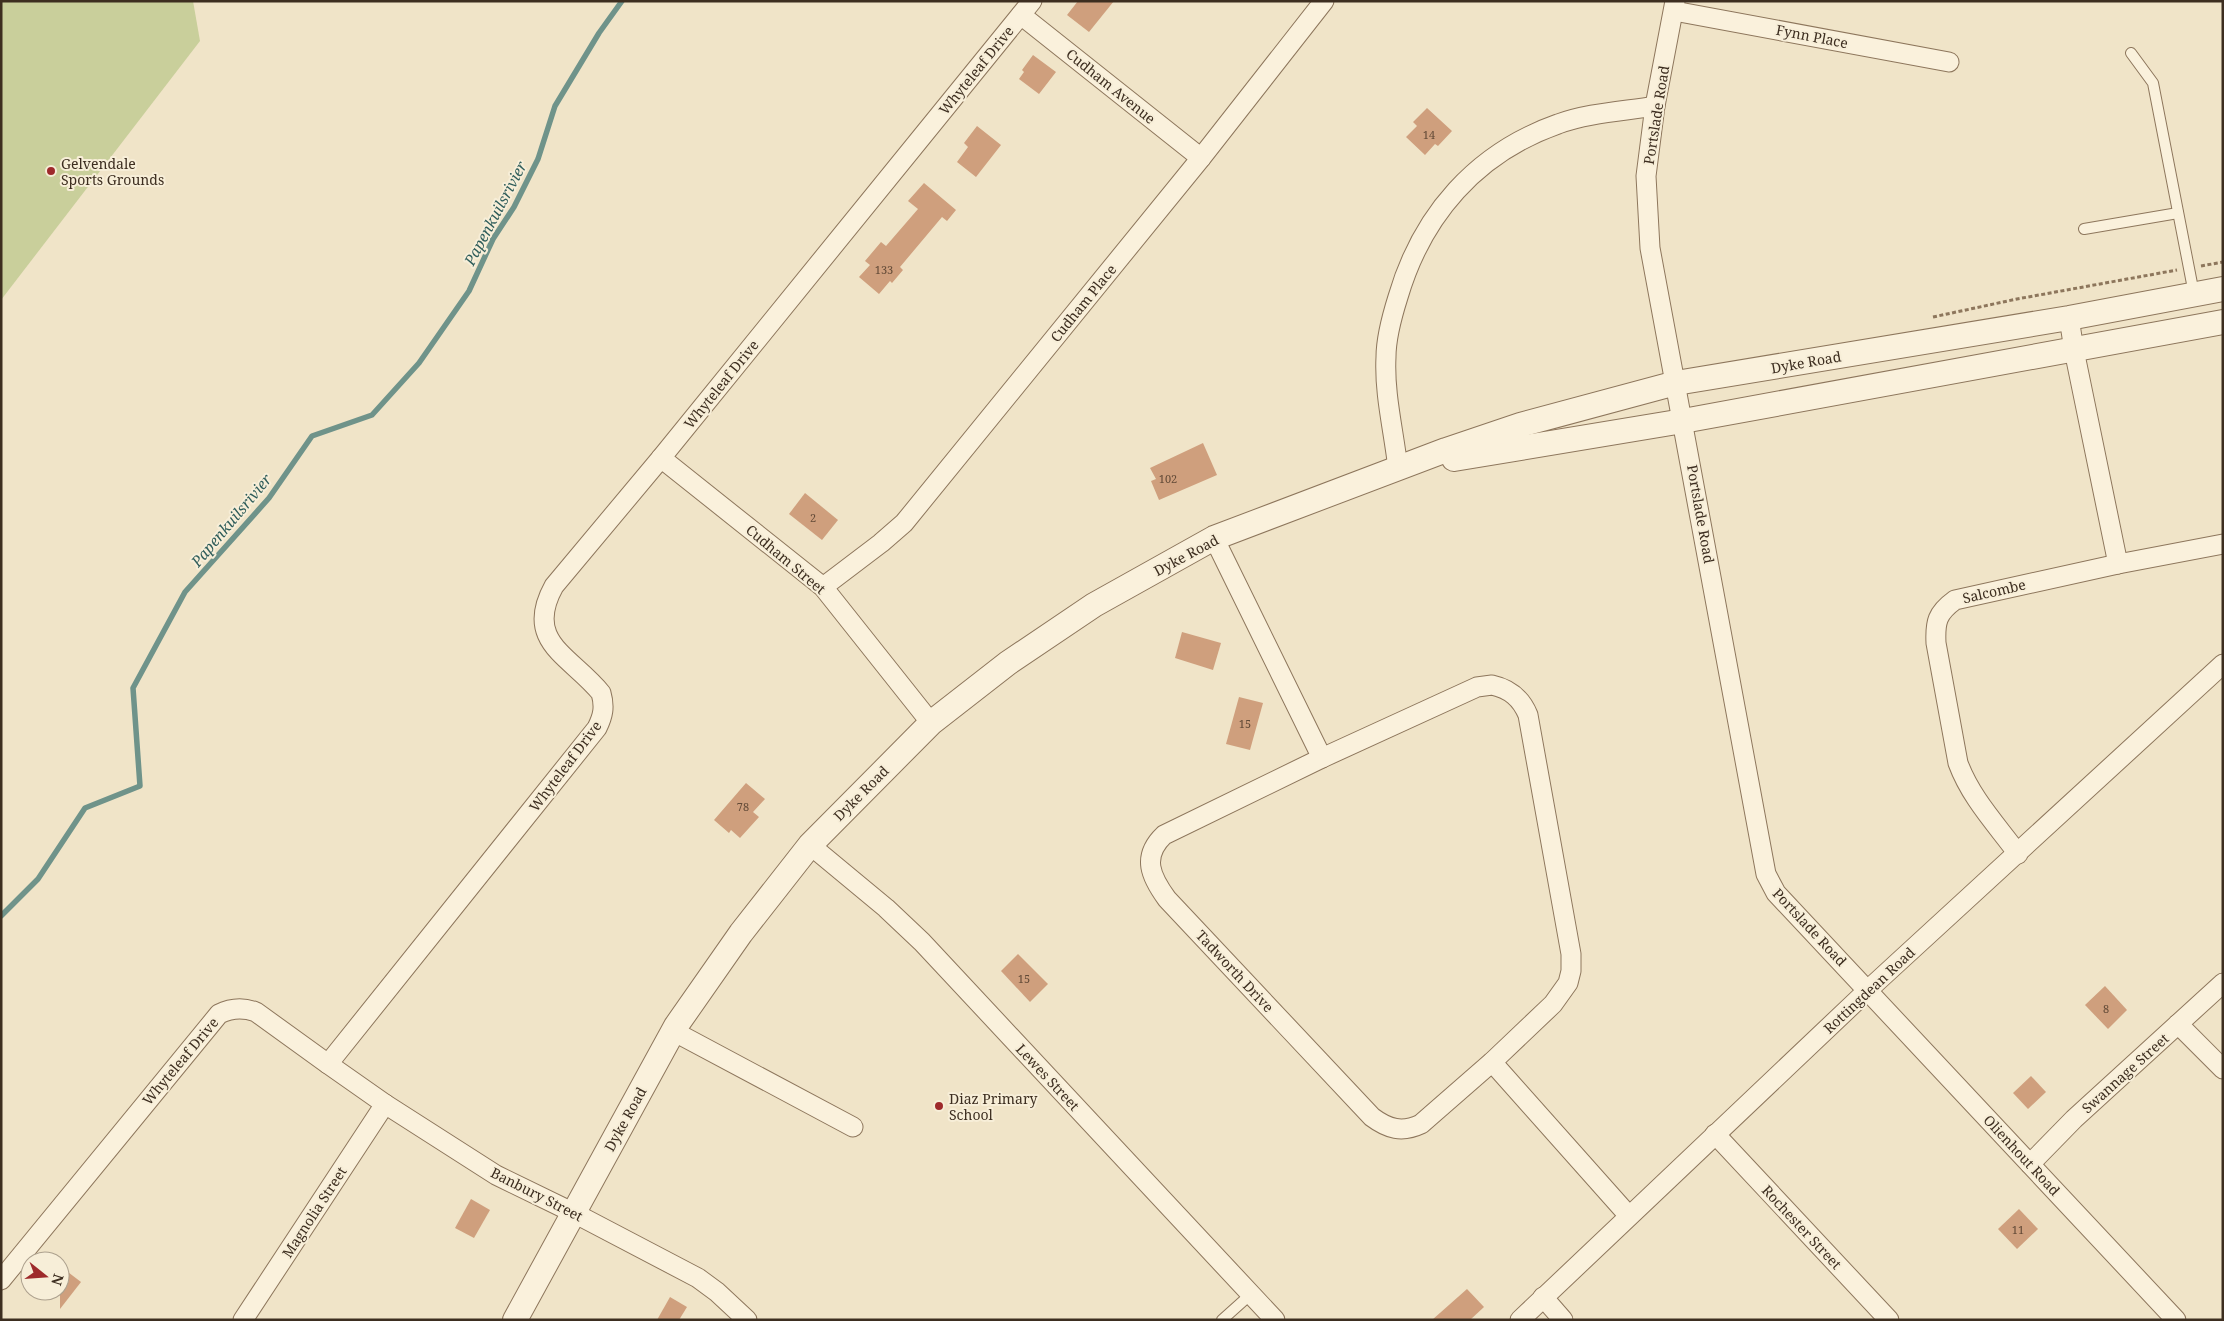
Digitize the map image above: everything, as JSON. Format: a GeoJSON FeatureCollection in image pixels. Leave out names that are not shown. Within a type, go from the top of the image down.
{"type":"FeatureCollection","features":[{"type":"Feature","properties":{"kind":"street","name":"Cudham Place"},"geometry":{"type":"LineString","coordinates":[[823,587],[904,523],[1201,158],[1324,1]]}},
{"type":"Feature","properties":{"kind":"street","name":"Fynn Place"},"geometry":{"type":"LineString","coordinates":[[1675,6],[1949,62]]}},
{"type":"Feature","properties":{"kind":"street","name":"Portslade Road"},"geometry":{"type":"LineString","coordinates":[[1675,6],[1655,106],[1646,176],[1650,248],[1766,874],[1776,892],[1868,989]]}},
{"type":"Feature","properties":{"kind":"street","name":"Cudham Avenue"},"geometry":{"type":"LineString","coordinates":[[1026,8],[1201,158]]}},
{"type":"Feature","properties":{"kind":"street","name":"Whyteleaf Drive"},"geometry":{"type":"LineString","coordinates":[[1,1280],[219,1014],[228,1009],[247,1009],[256,1012],[328,1064],[597,728],[604,710],[601,693],[548,639],[544,624],[544,608],[554,586],[661,458],[1026,8]]}},
{"type":"Feature","properties":{"kind":"street"},"geometry":{"type":"LineString","coordinates":[[1398,469],[1386,376],[1389,331],[1405,273],[1417,245],[1452,194],[1494,156],[1541,130],[1560,123],[1655,106]]}},
{"type":"Feature","properties":{"kind":"street","name":"Dyke Road"},"geometry":{"type":"LineString","coordinates":[[515,1320],[673,1031],[741,933],[810,845],[931,723],[1008,663],[1094,606],[1214,538],[1446,450],[1520,425],[1676,383],[2069,318],[2223,289]]}},
{"type":"Feature","properties":{"kind":"street"},"geometry":{"type":"LineString","coordinates":[[2069,318],[2118,564]]}},
{"type":"Feature","properties":{"kind":"street","name":"Dyke Road"},"geometry":{"type":"LineString","coordinates":[[1398,469],[1524,446],[1683,421],[2223,322]]}},
{"type":"Feature","properties":{"kind":"street","name":"Cudham Street"},"geometry":{"type":"LineString","coordinates":[[661,458],[823,587],[931,723]]}},
{"type":"Feature","properties":{"kind":"street"},"geometry":{"type":"LineString","coordinates":[[1214,538],[1322,758]]}},
{"type":"Feature","properties":{"kind":"street","name":"Salcombe"},"geometry":{"type":"LineString","coordinates":[[2018,854],[1975,799],[1965,782],[1958,763],[1936,643],[1935,626],[1939,616],[1946,606],[1955,600],[2118,564],[2223,544]]}},
{"type":"Feature","properties":{"kind":"street","name":"Rottingdean Road"},"geometry":{"type":"LineString","coordinates":[[1520,1320],[1868,989],[2018,854],[2223,664]]}},
{"type":"Feature","properties":{"kind":"street","name":"Tadworth Drive"},"geometry":{"type":"LineString","coordinates":[[1492,685],[1504,688],[1515,695],[1525,707],[1528,715],[1571,954],[1571,971],[1568,983],[1553,1004],[1492,1062],[1421,1124],[1404,1129],[1393,1129],[1383,1125],[1372,1117],[1167,899],[1156,884],[1150,862],[1155,843],[1164,835],[1322,758],[1477,686],[1492,685]]}},
{"type":"Feature","properties":{"kind":"street","name":"Lewes Street"},"geometry":{"type":"LineString","coordinates":[[810,845],[886,908],[922,942],[1275,1320]]}},
{"type":"Feature","properties":{"kind":"street","name":"Swannage Street"},"geometry":{"type":"LineString","coordinates":[[2030,1164],[2074,1119],[2223,983]]}},
{"type":"Feature","properties":{"kind":"street","name":"Olienhout Road"},"geometry":{"type":"LineString","coordinates":[[1868,989],[2176,1320]]}},
{"type":"Feature","properties":{"kind":"street"},"geometry":{"type":"LineString","coordinates":[[2178,1024],[2223,1069]]}},
{"type":"Feature","properties":{"kind":"street"},"geometry":{"type":"LineString","coordinates":[[673,1031],[853,1127]]}},
{"type":"Feature","properties":{"kind":"street"},"geometry":{"type":"LineString","coordinates":[[1492,1062],[1629,1216]]}},
{"type":"Feature","properties":{"kind":"street","name":"Banbury Street"},"geometry":{"type":"LineString","coordinates":[[328,1064],[385,1104],[496,1175],[574,1213],[698,1278],[730,1303],[747,1320]]}},
{"type":"Feature","properties":{"kind":"street","name":"Magnolia Street"},"geometry":{"type":"LineString","coordinates":[[243,1320],[385,1104]]}},
{"type":"Feature","properties":{"kind":"street","name":"Rochester Street"},"geometry":{"type":"LineString","coordinates":[[1715,1134],[1889,1320]]}},
{"type":"Feature","properties":{"kind":"street"},"geometry":{"type":"LineString","coordinates":[[1544,1297],[1562,1319]]}},
{"type":"Feature","properties":{"kind":"lane"},"geometry":{"type":"LineString","coordinates":[[2131,53],[2153,83],[2194,294]]}},
{"type":"Feature","properties":{"kind":"lane"},"geometry":{"type":"LineString","coordinates":[[2084,230],[2178,213]]}},
{"type":"Feature","properties":{"kind":"lane"},"geometry":{"type":"LineString","coordinates":[[1222,1320],[1251,1294]]}},
{"type":"Feature","properties":{"kind":"green space","name":"Gelvendale Sports Grounds"},"geometry":{"type":"Polygon","coordinates":[[[1,1],[193,1],[200,41],[1,300],[1,1]]]}},
{"type":"Feature","properties":{"kind":"building"},"geometry":{"type":"Polygon","coordinates":[[[1078,1],[1114,1],[1089,32],[1067,15],[1078,1]]]}},
{"type":"Feature","properties":{"kind":"building"},"geometry":{"type":"Polygon","coordinates":[[[1033,55],[1056,72],[1039,94],[1019,79],[1024,72],[1022,70],[1033,55]]]}},
{"type":"Feature","properties":{"kind":"building"},"geometry":{"type":"Polygon","coordinates":[[[1427,108],[1452,131],[1438,146],[1435,144],[1425,155],[1406,137],[1417,126],[1413,122],[1427,108]]]}},
{"type":"Feature","properties":{"kind":"building"},"geometry":{"type":"Polygon","coordinates":[[[977,126],[1001,145],[976,177],[957,162],[968,147],[964,143],[977,126]]]}},
{"type":"Feature","properties":{"kind":"building"},"geometry":{"type":"Polygon","coordinates":[[[924,183],[956,210],[947,221],[942,217],[900,267],[903,270],[879,294],[859,277],[870,265],[865,261],[881,242],[886,246],[918,209],[908,201],[924,183]]]}},
{"type":"Feature","properties":{"kind":"building"},"geometry":{"type":"Polygon","coordinates":[[[1203,443],[1217,475],[1159,500],[1151,481],[1156,479],[1150,468],[1203,443]]]}},
{"type":"Feature","properties":{"kind":"building"},"geometry":{"type":"Polygon","coordinates":[[[805,493],[838,520],[822,540],[789,514],[805,493]]]}},
{"type":"Feature","properties":{"kind":"building"},"geometry":{"type":"Polygon","coordinates":[[[1182,632],[1221,643],[1213,670],[1175,658],[1182,632]]]}},
{"type":"Feature","properties":{"kind":"building"},"geometry":{"type":"Polygon","coordinates":[[[1239,697],[1263,703],[1250,750],[1226,744],[1239,697]]]}},
{"type":"Feature","properties":{"kind":"building"},"geometry":{"type":"Polygon","coordinates":[[[746,783],[765,799],[753,812],[759,817],[740,838],[731,830],[729,833],[714,820],[746,783]]]}},
{"type":"Feature","properties":{"kind":"building"},"geometry":{"type":"Polygon","coordinates":[[[1018,954],[1048,984],[1030,1002],[1001,971],[1018,954]]]}},
{"type":"Feature","properties":{"kind":"building"},"geometry":{"type":"Polygon","coordinates":[[[2105,986],[2127,1010],[2108,1029],[2085,1005],[2105,986]]]}},
{"type":"Feature","properties":{"kind":"building"},"geometry":{"type":"Polygon","coordinates":[[[2031,1076],[2046,1092],[2028,1109],[2013,1093],[2031,1076]]]}},
{"type":"Feature","properties":{"kind":"building"},"geometry":{"type":"Polygon","coordinates":[[[471,1199],[490,1210],[474,1238],[455,1228],[471,1199]]]}},
{"type":"Feature","properties":{"kind":"building"},"geometry":{"type":"Polygon","coordinates":[[[2019,1209],[2038,1229],[2017,1249],[1998,1229],[2019,1209]]]}},
{"type":"Feature","properties":{"kind":"building"},"geometry":{"type":"Polygon","coordinates":[[[70,1274],[81,1282],[70,1296],[70,1274]]]}},
{"type":"Feature","properties":{"kind":"building"},"geometry":{"type":"Polygon","coordinates":[[[1467,1289],[1484,1307],[1470,1320],[1432,1320],[1467,1289]]]}},
{"type":"Feature","properties":{"kind":"building"},"geometry":{"type":"Polygon","coordinates":[[[670,1297],[687,1307],[679,1320],[657,1320],[670,1297]]]}},
{"type":"Feature","properties":{"kind":"building"},"geometry":{"type":"Polygon","coordinates":[[[60,1301],[66,1301],[60,1309],[60,1301]]]}},
{"type":"Feature","properties":{"kind":"waterway","name":"Papenkuilsrivier"},"geometry":{"type":"LineString","coordinates":[[1,916],[38,879],[85,808],[140,786],[133,688],[185,592],[269,498],[312,436],[372,415],[419,363],[469,291],[493,239],[514,207],[538,159],[555,106],[599,33],[622,1]]}},
{"type":"Feature","properties":{"kind":"place","name":"Gelvendale Sports Grounds"},"geometry":{"type":"Point","coordinates":[51,171]}},
{"type":"Feature","properties":{"kind":"place","name":"Diaz Primary School"},"geometry":{"type":"Point","coordinates":[939,1106]}}]}
